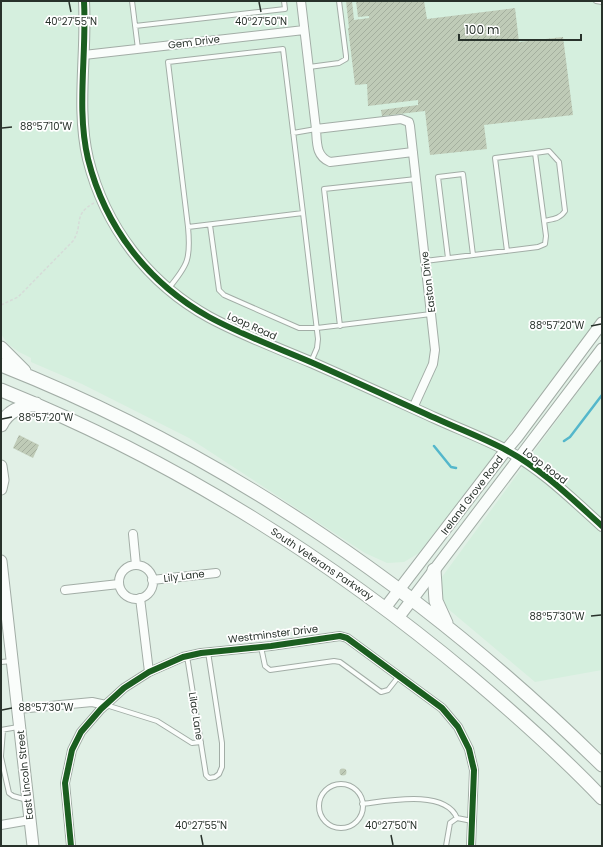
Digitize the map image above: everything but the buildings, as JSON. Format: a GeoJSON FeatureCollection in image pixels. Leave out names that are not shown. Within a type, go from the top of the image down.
{"type":"FeatureCollection","features":[{"type":"Feature","properties":{"kind":"highway"},"geometry":{"type":"LineString","coordinates":[[1,348],[7,356],[32,377]]}},
{"type":"Feature","properties":{"kind":"highway"},"geometry":{"type":"LineString","coordinates":[[1,365],[32,377],[132,424],[206,463],[294,516],[399,589],[494,664],[540,705],[602,765]]}},
{"type":"Feature","properties":{"kind":"highway","name":"South Veterans Parkway"},"geometry":{"type":"LineString","coordinates":[[1,390],[36,404],[137,452],[226,501],[329,567],[398,618],[503,704],[579,774],[602,798]]}},
{"type":"Feature","properties":{"kind":"highway"},"geometry":{"type":"LineString","coordinates":[[1,425],[11,411],[36,404]]}},
{"type":"Feature","properties":{"kind":"highway"},"geometry":{"type":"LineString","coordinates":[[434,570],[434,590],[436,601],[448,627]]}},
{"type":"Feature","properties":{"kind":"main road","name":"Ireland Grove Road"},"geometry":{"type":"LineString","coordinates":[[385,608],[517,437],[602,323]]}},
{"type":"Feature","properties":{"kind":"main road","name":"Ireland Grove Road"},"geometry":{"type":"LineString","coordinates":[[398,618],[602,349]]}},
{"type":"Feature","properties":{"kind":"main road"},"geometry":{"type":"LineString","coordinates":[[1,466],[3,480],[1,489]]}},
{"type":"Feature","properties":{"kind":"main road","name":"East Lincoln Street"},"geometry":{"type":"LineString","coordinates":[[1,561],[33,846]]}},
{"type":"Feature","properties":{"kind":"street","name":"Loop Road"},"geometry":{"type":"LineString","coordinates":[[84,1],[82,106],[84,138],[88,160],[97,188],[107,211],[128,246],[144,266],[168,289],[208,317],[506,450],[538,471],[602,526]]}},
{"type":"Feature","properties":{"kind":"street"},"geometry":{"type":"LineString","coordinates":[[301,1],[320,156],[330,162],[413,152]]}},
{"type":"Feature","properties":{"kind":"street","name":"Gem Drive"},"geometry":{"type":"LineString","coordinates":[[84,55],[304,30]]}},
{"type":"Feature","properties":{"kind":"street","name":"Easton Drive"},"geometry":{"type":"LineString","coordinates":[[316,129],[405,119],[409,122],[426,260],[435,350],[433,364],[413,408]]}},
{"type":"Feature","properties":{"kind":"street"},"geometry":{"type":"LineString","coordinates":[[133,534],[136,565]]}},
{"type":"Feature","properties":{"kind":"street"},"geometry":{"type":"LineString","coordinates":[[136,565],[141,566],[149,572],[152,580],[151,590],[148,594],[140,598],[128,597],[121,589],[119,584],[119,578],[125,569],[136,565]]}},
{"type":"Feature","properties":{"kind":"street","name":"Lily Lane"},"geometry":{"type":"LineString","coordinates":[[152,580],[216,573]]}},
{"type":"Feature","properties":{"kind":"street"},"geometry":{"type":"LineString","coordinates":[[66,590],[119,584]]}},
{"type":"Feature","properties":{"kind":"street"},"geometry":{"type":"LineString","coordinates":[[140,598],[149,672]]}},
{"type":"Feature","properties":{"kind":"street","name":"Westminster Drive"},"geometry":{"type":"LineString","coordinates":[[73,846],[65,783],[71,756],[81,732],[124,688],[149,672],[187,656],[336,636],[344,636],[442,708],[458,727],[469,749],[474,770],[471,846]]}},
{"type":"Feature","properties":{"kind":"street"},"geometry":{"type":"LineString","coordinates":[[18,709],[92,702],[106,705]]}},
{"type":"Feature","properties":{"kind":"street"},"geometry":{"type":"LineString","coordinates":[[1,825],[30,820]]}},
{"type":"Feature","properties":{"kind":"lane"},"geometry":{"type":"LineString","coordinates":[[132,1],[138,49]]}},
{"type":"Feature","properties":{"kind":"lane"},"geometry":{"type":"LineString","coordinates":[[135,26],[285,10],[284,1]]}},
{"type":"Feature","properties":{"kind":"lane"},"geometry":{"type":"LineString","coordinates":[[308,66],[339,63],[346,59],[339,1]]}},
{"type":"Feature","properties":{"kind":"lane"},"geometry":{"type":"LineString","coordinates":[[596,1],[602,2]]}},
{"type":"Feature","properties":{"kind":"lane"},"geometry":{"type":"LineString","coordinates":[[168,289],[186,266],[189,258],[188,227],[168,62],[283,48],[317,328],[318,343],[311,362]]}},
{"type":"Feature","properties":{"kind":"lane"},"geometry":{"type":"LineString","coordinates":[[293,133],[316,129]]}},
{"type":"Feature","properties":{"kind":"lane"},"geometry":{"type":"LineString","coordinates":[[507,251],[496,158],[549,151],[559,162],[565,211],[562,216],[557,219],[544,221]]}},
{"type":"Feature","properties":{"kind":"lane"},"geometry":{"type":"LineString","coordinates":[[426,260],[538,247],[545,244],[544,221],[535,153]]}},
{"type":"Feature","properties":{"kind":"lane"},"geometry":{"type":"LineString","coordinates":[[448,258],[438,177],[462,174],[473,255]]}},
{"type":"Feature","properties":{"kind":"lane"},"geometry":{"type":"LineString","coordinates":[[340,326],[324,189],[416,179]]}},
{"type":"Feature","properties":{"kind":"lane"},"geometry":{"type":"LineString","coordinates":[[188,227],[303,213]]}},
{"type":"Feature","properties":{"kind":"lane"},"geometry":{"type":"LineString","coordinates":[[210,225],[219,290],[224,295],[299,328],[340,326],[432,314]]}},
{"type":"Feature","properties":{"kind":"lane"},"geometry":{"type":"LineString","coordinates":[[261,647],[265,666],[270,670],[334,661],[340,662],[381,692],[388,690],[399,676]]}},
{"type":"Feature","properties":{"kind":"lane","name":"Lilac Lane"},"geometry":{"type":"LineString","coordinates":[[187,656],[206,775],[209,778],[215,777],[220,774],[222,767],[222,743],[208,652]]}},
{"type":"Feature","properties":{"kind":"lane"},"geometry":{"type":"LineString","coordinates":[[1,662],[13,661]]}},
{"type":"Feature","properties":{"kind":"lane"},"geometry":{"type":"LineString","coordinates":[[106,705],[157,721],[192,743],[201,742]]}},
{"type":"Feature","properties":{"kind":"lane"},"geometry":{"type":"LineString","coordinates":[[19,727],[2,730],[1,757],[9,793],[13,796],[28,800]]}},
{"type":"Feature","properties":{"kind":"lane"},"geometry":{"type":"LineString","coordinates":[[339,785],[345,785],[357,792],[362,804],[362,810],[357,821],[352,825],[340,828],[328,824],[324,820],[320,808],[320,802],[327,790],[332,786],[339,785]]}},
{"type":"Feature","properties":{"kind":"lane"},"geometry":{"type":"LineString","coordinates":[[362,804],[407,799],[425,800],[449,807],[455,812],[458,818]]}},
{"type":"Feature","properties":{"kind":"lane"},"geometry":{"type":"LineString","coordinates":[[446,846],[450,823],[458,818],[473,821]]}},
{"type":"Feature","properties":{"kind":"path"},"geometry":{"type":"LineString","coordinates":[[1,305],[18,297],[73,241],[77,235],[78,221],[81,214],[84,209],[94,203]]}},
{"type":"Feature","properties":{"kind":"shaded area"},"geometry":{"type":"Polygon","coordinates":[[[1,1],[602,1],[602,314],[419,553],[404,562],[387,563],[365,553],[189,438],[82,384],[31,362],[31,358],[8,344],[1,334],[1,1]]]}},
{"type":"Feature","properties":{"kind":"shaded area"},"geometry":{"type":"Polygon","coordinates":[[[602,359],[602,670],[535,682],[447,608],[442,596],[439,581],[602,359]]]}},
{"type":"Feature","properties":{"kind":"waterway"},"geometry":{"type":"LineString","coordinates":[[564,441],[570,437],[602,395]]}},
{"type":"Feature","properties":{"kind":"waterway"},"geometry":{"type":"LineString","coordinates":[[434,446],[451,467],[456,468]]}},
{"type":"Feature","properties":{"kind":"cycle path"},"geometry":{"type":"LineString","coordinates":[[84,1],[85,21],[82,101],[88,159],[106,208],[132,251],[148,270],[167,288],[187,303],[222,324],[489,441],[506,450],[544,475],[602,526]]}},
{"type":"Feature","properties":{"kind":"cycle path"},"geometry":{"type":"LineString","coordinates":[[71,846],[65,783],[72,750],[81,732],[101,709],[124,688],[149,672],[183,657],[201,653],[271,646],[340,636],[347,638],[442,708],[458,727],[469,749],[474,770],[471,846]]}}]}
